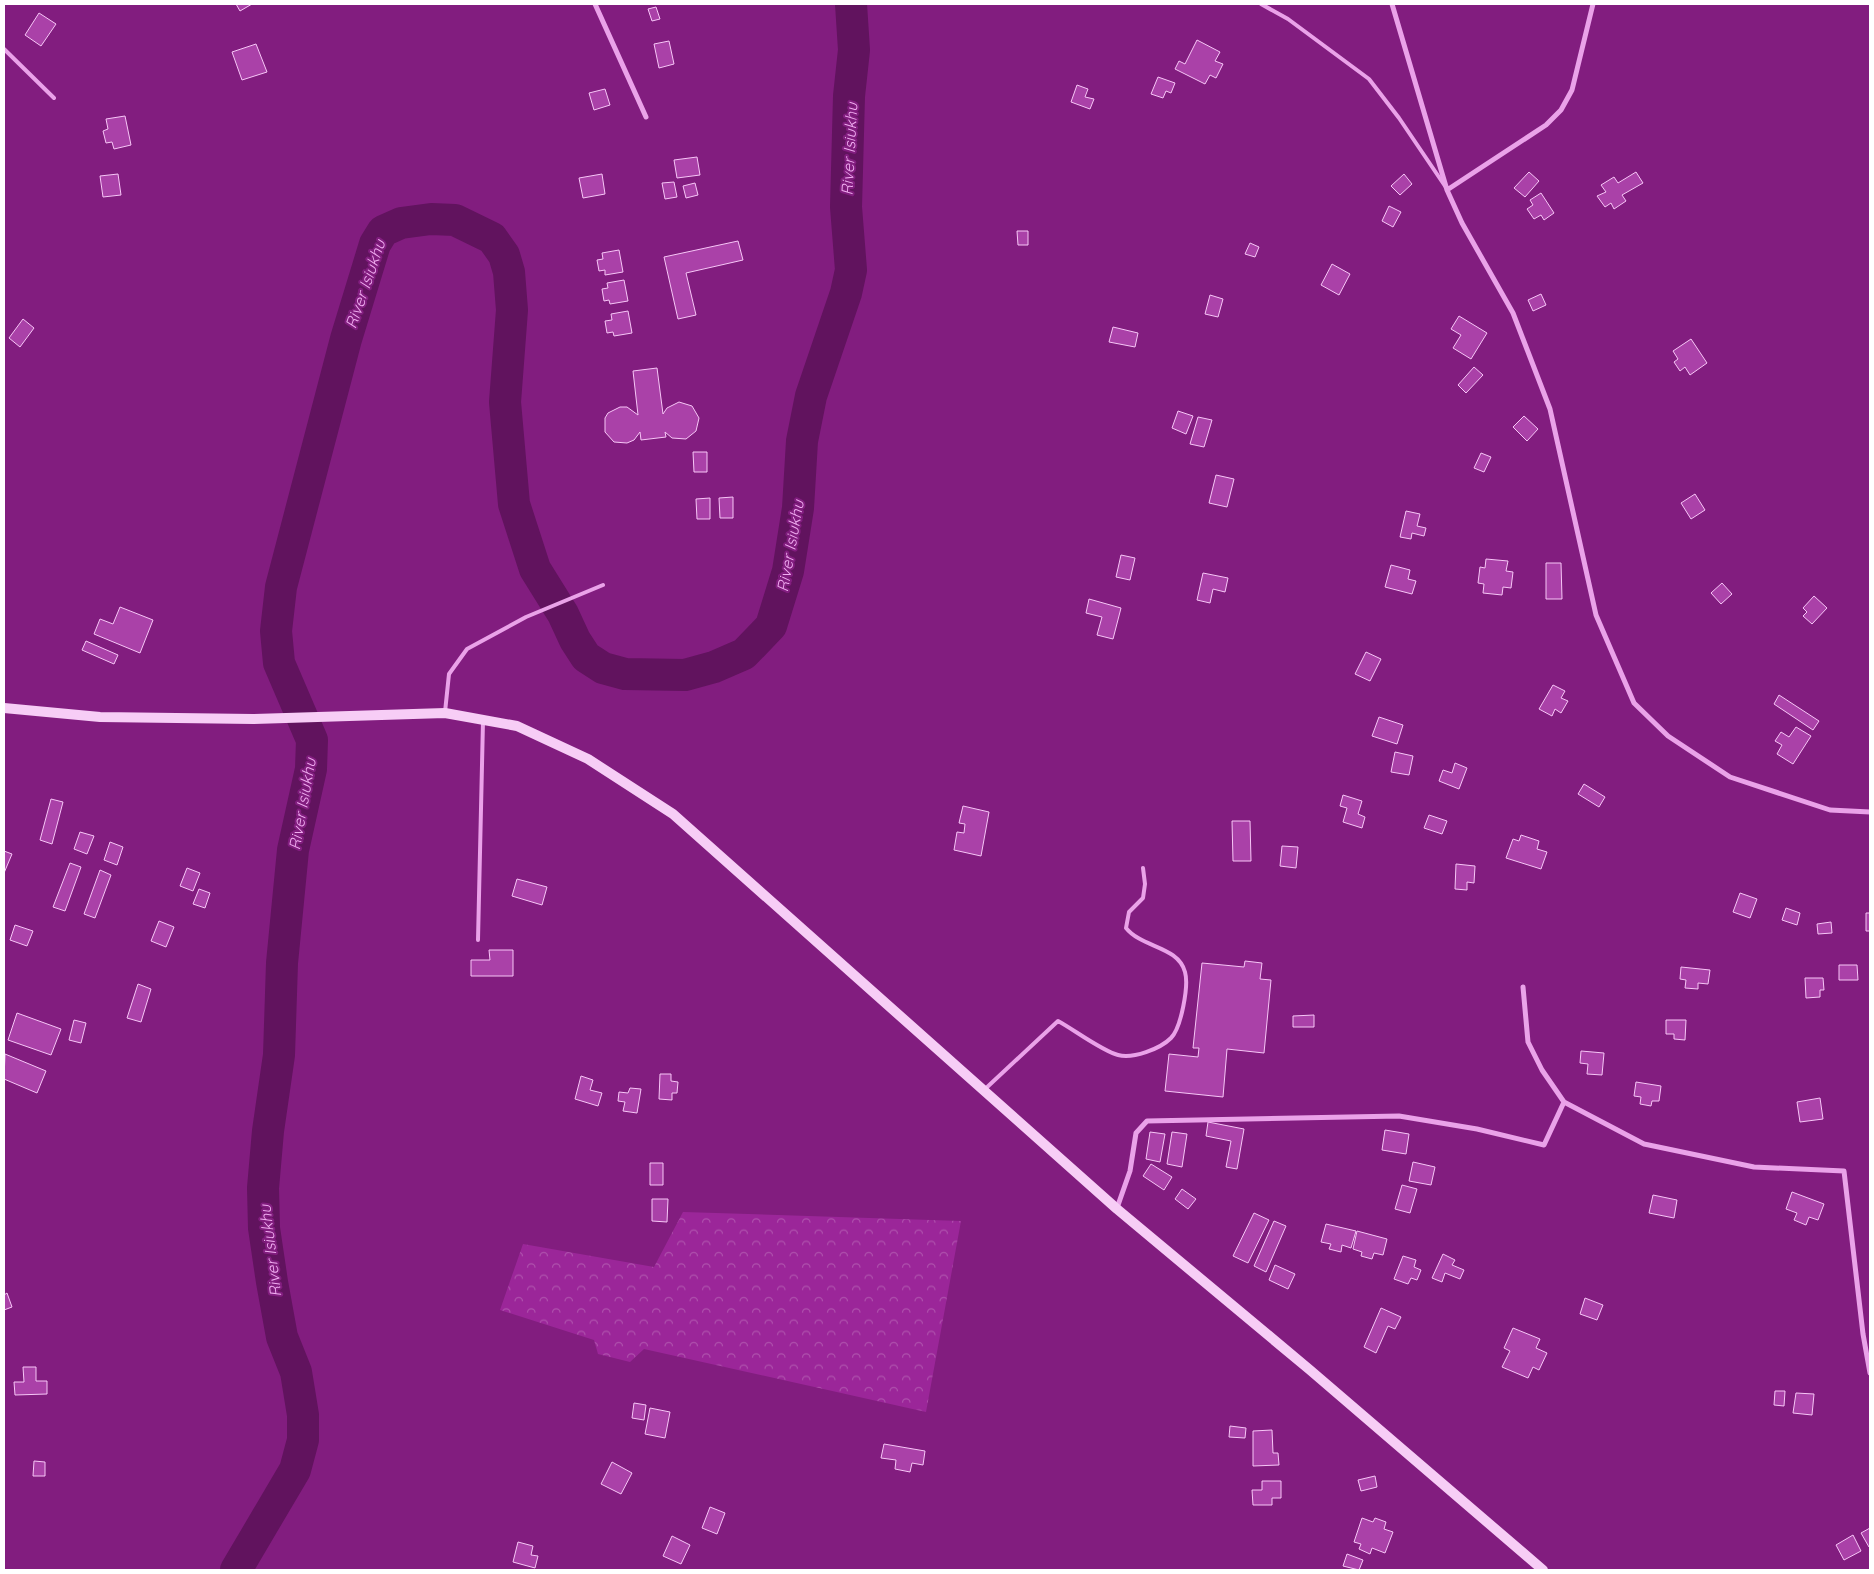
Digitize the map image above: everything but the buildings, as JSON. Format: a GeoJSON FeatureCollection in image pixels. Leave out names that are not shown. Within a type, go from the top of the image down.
{"type":"FeatureCollection","features":[{"type":"Feature","properties":{"kind":"main road"},"geometry":{"type":"LineString","coordinates":[[4,708],[100,717],[253,719],[444,713],[483,718],[517,726],[588,759],[673,814],[1117,1208],[1310,1370],[1543,1570]]}},
{"type":"Feature","properties":{"kind":"street"},"geometry":{"type":"LineString","coordinates":[[595,4],[646,117]]}},
{"type":"Feature","properties":{"kind":"street"},"geometry":{"type":"LineString","coordinates":[[1392,4],[1447,190],[1462,223],[1513,313],[1550,409],[1596,615],[1634,703],[1668,736],[1730,777],[1830,810],[1870,812]]}},
{"type":"Feature","properties":{"kind":"street"},"geometry":{"type":"LineString","coordinates":[[1447,190],[1546,125],[1561,110],[1572,90],[1593,4]]}},
{"type":"Feature","properties":{"kind":"street"},"geometry":{"type":"LineString","coordinates":[[1523,987],[1528,1042],[1542,1070],[1564,1102],[1644,1144],[1754,1167],[1844,1171],[1862,1325],[1870,1373]]}},
{"type":"Feature","properties":{"kind":"street"},"geometry":{"type":"LineString","coordinates":[[1117,1208],[1130,1171],[1136,1133],[1147,1121],[1399,1116],[1476,1129],[1544,1145],[1564,1102]]}},
{"type":"Feature","properties":{"kind":"lane"},"geometry":{"type":"LineString","coordinates":[[1261,4],[1288,19],[1369,79],[1399,118],[1447,190]]}},
{"type":"Feature","properties":{"kind":"lane"},"geometry":{"type":"LineString","coordinates":[[4,49],[54,98]]}},
{"type":"Feature","properties":{"kind":"lane"},"geometry":{"type":"LineString","coordinates":[[444,713],[448,674],[468,649],[526,618],[603,585]]}},
{"type":"Feature","properties":{"kind":"lane"},"geometry":{"type":"LineString","coordinates":[[478,940],[483,718]]}},
{"type":"Feature","properties":{"kind":"lane"},"geometry":{"type":"LineString","coordinates":[[984,1090],[1058,1020],[1117,1055],[1131,1056],[1154,1048],[1172,1038],[1181,1018],[1186,994],[1185,972],[1175,955],[1134,937],[1126,928],[1129,912],[1142,898],[1145,884],[1143,868]]}},
{"type":"Feature","properties":{"kind":"green space"},"geometry":{"type":"Polygon","coordinates":[[[683,1212],[961,1221],[926,1412],[644,1349],[630,1362],[598,1354],[594,1340],[500,1310],[523,1244],[654,1267],[683,1212]]]}},
{"type":"Feature","properties":{"kind":"waterway","name":"River Isiukhu"},"geometry":{"type":"LineString","coordinates":[[236,1570],[295,1470],[303,1440],[303,1415],[296,1372],[282,1337],[272,1282],[264,1228],[263,1188],[268,1131],[279,1055],[282,963],[293,850],[311,769],[312,740],[279,663],[276,631],[281,587],[346,339],[375,244],[383,231],[401,223],[431,219],[455,220],[492,238],[504,255],[509,272],[512,310],[505,402],[514,504],[535,569],[563,614],[575,640],[586,657],[603,668],[625,674],[685,675],[714,667],[744,654],[771,626],[788,571],[798,508],[802,441],[811,396],[846,293],[851,270],[846,207],[849,96],[854,50],[851,4]]}}]}
